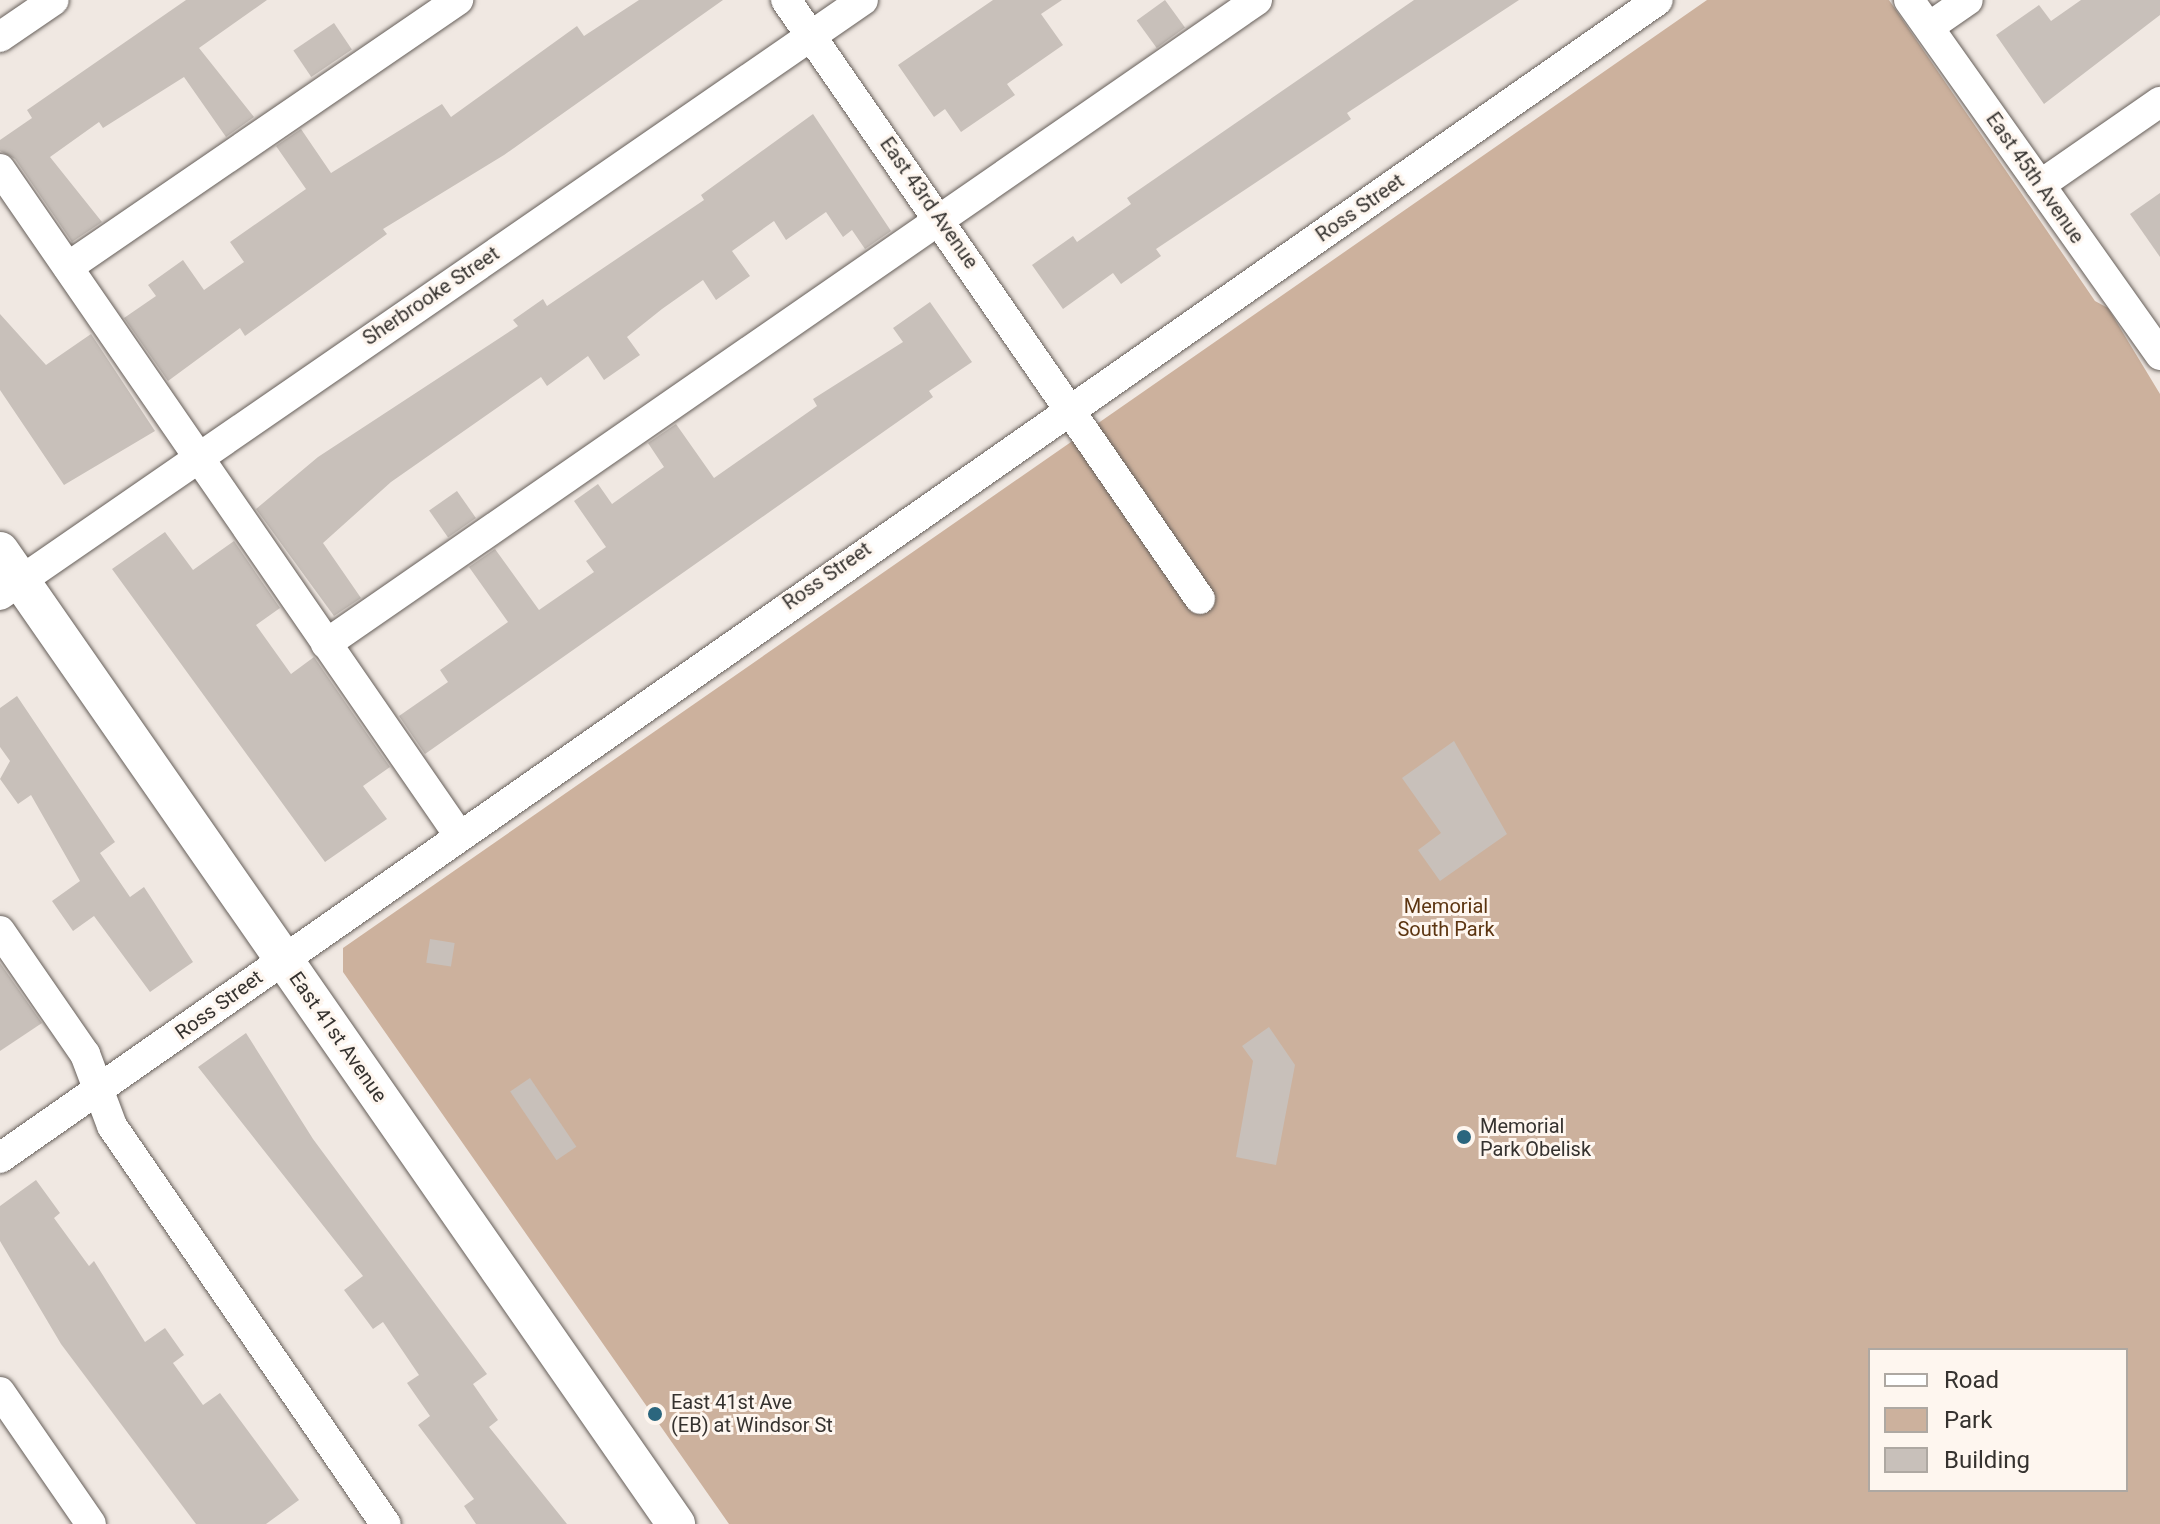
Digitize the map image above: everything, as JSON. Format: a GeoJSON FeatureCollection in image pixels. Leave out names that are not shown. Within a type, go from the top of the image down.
{"type":"FeatureCollection","features":[{"type":"Feature","properties":{"kind":"main road","name":"East 41st Avenue"},"geometry":{"type":"LineString","coordinates":[[7,575],[283,958],[676,1524]]}},
{"type":"Feature","properties":{"kind":"street"},"geometry":{"type":"LineString","coordinates":[[0,37],[54,0]]}},
{"type":"Feature","properties":{"kind":"street"},"geometry":{"type":"LineString","coordinates":[[68,267],[458,0]]}},
{"type":"Feature","properties":{"kind":"street","name":"East 43rd Avenue"},"geometry":{"type":"LineString","coordinates":[[786,0],[941,218],[1200,599]]}},
{"type":"Feature","properties":{"kind":"street","name":"Sherbrooke Street"},"geometry":{"type":"LineString","coordinates":[[7,575],[196,457],[863,0]]}},
{"type":"Feature","properties":{"kind":"street"},"geometry":{"type":"LineString","coordinates":[[326,644],[1257,0]]}},
{"type":"Feature","properties":{"kind":"street","name":"Ross Street"},"geometry":{"type":"LineString","coordinates":[[0,1158],[458,834],[1658,0]]}},
{"type":"Feature","properties":{"kind":"street","name":"East 45th Avenue"},"geometry":{"type":"LineString","coordinates":[[1909,0],[2160,355]]}},
{"type":"Feature","properties":{"kind":"street"},"geometry":{"type":"LineString","coordinates":[[1929,27],[1968,0]]}},
{"type":"Feature","properties":{"kind":"street"},"geometry":{"type":"LineString","coordinates":[[2040,185],[2160,102]]}},
{"type":"Feature","properties":{"kind":"street"},"geometry":{"type":"LineString","coordinates":[[0,169],[458,834]]}},
{"type":"Feature","properties":{"kind":"street"},"geometry":{"type":"LineString","coordinates":[[0,931],[85,1054],[112,1126],[386,1524]]}},
{"type":"Feature","properties":{"kind":"street"},"geometry":{"type":"LineString","coordinates":[[0,1392],[91,1524]]}},
{"type":"Feature","properties":{"kind":"green space","name":"Memorial South Park"},"geometry":{"type":"Polygon","coordinates":[[[1707,0],[1889,0],[2095,301],[2108,308],[2160,394],[2160,1524],[729,1524],[343,972],[343,948],[1707,0]]]}},
{"type":"Feature","properties":{"kind":"building"},"geometry":{"type":"Polygon","coordinates":[[[186,0],[267,0],[199,48],[254,117],[226,137],[184,77],[103,128],[99,122],[50,157],[102,222],[72,242],[15,159],[0,151],[0,140],[32,118],[27,110],[186,0]]]}},
{"type":"Feature","properties":{"kind":"building"},"geometry":{"type":"Polygon","coordinates":[[[639,0],[723,0],[504,155],[383,229],[387,234],[245,336],[240,328],[168,381],[124,318],[156,296],[148,285],[183,260],[204,290],[244,262],[230,242],[306,189],[276,146],[301,129],[331,173],[442,104],[451,117],[577,26],[584,36],[639,0]]]}},
{"type":"Feature","properties":{"kind":"building"},"geometry":{"type":"Polygon","coordinates":[[[993,0],[1062,0],[1041,14],[1063,45],[1007,84],[1015,95],[961,132],[945,109],[934,117],[898,65],[993,0]]]}},
{"type":"Feature","properties":{"kind":"building"},"geometry":{"type":"Polygon","coordinates":[[[1165,0],[1185,28],[1157,48],[1137,21],[1165,0]]]}},
{"type":"Feature","properties":{"kind":"building"},"geometry":{"type":"Polygon","coordinates":[[[1414,0],[1519,0],[1347,113],[1351,119],[1156,249],[1161,256],[1121,284],[1113,273],[1063,309],[1032,265],[1073,236],[1077,242],[1131,204],[1127,198],[1414,0]]]}},
{"type":"Feature","properties":{"kind":"building"},"geometry":{"type":"Polygon","coordinates":[[[2081,0],[2160,0],[2160,15],[2044,104],[1996,35],[2039,5],[2051,21],[2081,0]]]}},
{"type":"Feature","properties":{"kind":"building"},"geometry":{"type":"Polygon","coordinates":[[[334,23],[352,50],[311,77],[293,50],[334,23]]]}},
{"type":"Feature","properties":{"kind":"building"},"geometry":{"type":"Polygon","coordinates":[[[813,114],[891,231],[865,249],[852,230],[843,237],[826,212],[786,240],[774,221],[732,251],[750,276],[716,300],[703,280],[662,309],[627,337],[640,355],[604,380],[588,356],[547,386],[541,377],[391,482],[323,543],[361,598],[334,616],[256,509],[318,457],[518,326],[513,320],[543,299],[547,306],[704,200],[701,195],[813,114]]]}},
{"type":"Feature","properties":{"kind":"building"},"geometry":{"type":"Polygon","coordinates":[[[2160,193],[2160,257],[2130,214],[2160,193]]]}},
{"type":"Feature","properties":{"kind":"building"},"geometry":{"type":"Polygon","coordinates":[[[930,302],[972,362],[929,391],[933,397],[425,754],[399,716],[448,682],[440,670],[508,622],[469,567],[495,549],[539,610],[594,572],[586,561],[606,547],[574,501],[598,484],[612,504],[664,467],[648,443],[676,424],[714,478],[817,406],[813,399],[903,342],[893,328],[930,302]]]}},
{"type":"Feature","properties":{"kind":"building"},"geometry":{"type":"Polygon","coordinates":[[[0,314],[46,365],[91,334],[155,431],[64,485],[0,390],[0,314]]]}},
{"type":"Feature","properties":{"kind":"building"},"geometry":{"type":"Polygon","coordinates":[[[457,491],[476,518],[448,538],[429,511],[457,491]]]}},
{"type":"Feature","properties":{"kind":"building"},"geometry":{"type":"Polygon","coordinates":[[[165,532],[193,570],[234,541],[280,608],[256,625],[291,674],[314,657],[390,767],[363,786],[387,819],[325,862],[112,569],[165,532]]]}},
{"type":"Feature","properties":{"kind":"building"},"geometry":{"type":"Polygon","coordinates":[[[17,696],[115,842],[100,853],[130,897],[144,887],[193,962],[150,992],[94,916],[73,931],[52,901],[80,881],[31,795],[18,804],[0,779],[10,761],[0,747],[0,708],[17,696]]]}},
{"type":"Feature","properties":{"kind":"building"},"geometry":{"type":"Polygon","coordinates":[[[1454,741],[1507,834],[1440,881],[1418,850],[1441,833],[1402,778],[1454,741]]]}},
{"type":"Feature","properties":{"kind":"building"},"geometry":{"type":"Polygon","coordinates":[[[430,939],[455,943],[451,967],[426,963],[430,939]]]}},
{"type":"Feature","properties":{"kind":"building"},"geometry":{"type":"Polygon","coordinates":[[[0,963],[42,1023],[0,1051],[0,963]]]}},
{"type":"Feature","properties":{"kind":"building"},"geometry":{"type":"Polygon","coordinates":[[[1269,1027],[1295,1065],[1276,1165],[1236,1157],[1253,1061],[1242,1046],[1269,1027]]]}},
{"type":"Feature","properties":{"kind":"building"},"geometry":{"type":"Polygon","coordinates":[[[246,1033],[313,1139],[487,1374],[473,1384],[498,1420],[489,1427],[567,1524],[476,1524],[464,1506],[474,1499],[418,1425],[430,1416],[407,1383],[419,1375],[383,1322],[373,1329],[344,1290],[363,1276],[198,1067],[246,1033]]]}},
{"type":"Feature","properties":{"kind":"building"},"geometry":{"type":"Polygon","coordinates":[[[530,1078],[576,1147],[557,1160],[510,1091],[530,1078]]]}},
{"type":"Feature","properties":{"kind":"building"},"geometry":{"type":"Polygon","coordinates":[[[36,1180],[60,1213],[54,1218],[89,1266],[94,1261],[145,1342],[165,1328],[184,1355],[173,1363],[203,1405],[220,1393],[299,1500],[266,1524],[196,1524],[61,1344],[0,1241],[0,1206],[36,1180]]]}},
{"type":"Feature","properties":{"kind":"place","name":"Memorial Park Obelisk"},"geometry":{"type":"Point","coordinates":[1464,1137]}},
{"type":"Feature","properties":{"kind":"place","name":"East 41st Ave (EB) at Windsor St"},"geometry":{"type":"Point","coordinates":[655,1414]}}]}
